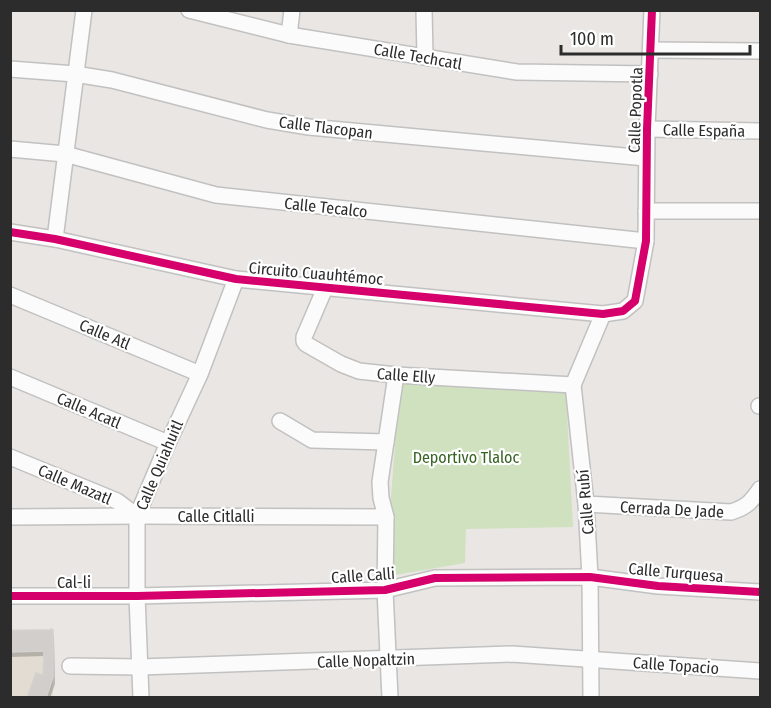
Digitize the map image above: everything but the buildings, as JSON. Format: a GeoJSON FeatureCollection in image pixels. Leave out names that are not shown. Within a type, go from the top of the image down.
{"type":"FeatureCollection","features":[{"type":"Feature","properties":{"kind":"street"},"geometry":{"type":"LineString","coordinates":[[55,239],[84,10]]}},
{"type":"Feature","properties":{"kind":"street","name":"Calle Techcatl"},"geometry":{"type":"LineString","coordinates":[[189,10],[289,34],[517,72],[650,74]]}},
{"type":"Feature","properties":{"kind":"street"},"geometry":{"type":"LineString","coordinates":[[289,34],[291,10]]}},
{"type":"Feature","properties":{"kind":"street"},"geometry":{"type":"LineString","coordinates":[[424,10],[425,56]]}},
{"type":"Feature","properties":{"kind":"street","name":"Calle Popotla"},"geometry":{"type":"LineString","coordinates":[[623,311],[635,301],[646,241],[646,158],[652,10]]}},
{"type":"Feature","properties":{"kind":"street"},"geometry":{"type":"LineString","coordinates":[[651,50],[760,51]]}},
{"type":"Feature","properties":{"kind":"street","name":"Calle Tlacopan"},"geometry":{"type":"LineString","coordinates":[[10,69],[75,74],[112,80],[267,120],[309,127],[646,158]]}},
{"type":"Feature","properties":{"kind":"street","name":"Calle España"},"geometry":{"type":"LineString","coordinates":[[647,129],[760,130]]}},
{"type":"Feature","properties":{"kind":"street","name":"Calle Tecalco"},"geometry":{"type":"LineString","coordinates":[[10,149],[65,154],[216,195],[646,241]]}},
{"type":"Feature","properties":{"kind":"street"},"geometry":{"type":"LineString","coordinates":[[646,211],[760,211]]}},
{"type":"Feature","properties":{"kind":"street","name":"Circuito Cuauhtémoc"},"geometry":{"type":"LineString","coordinates":[[10,232],[55,239],[236,279],[603,314],[623,311]]}},
{"type":"Feature","properties":{"kind":"street","name":"Calle Quiahuitl"},"geometry":{"type":"LineString","coordinates":[[141,698],[137,516],[200,374],[236,279]]}},
{"type":"Feature","properties":{"kind":"street","name":"Calle Elly"},"geometry":{"type":"LineString","coordinates":[[325,288],[304,341],[341,364],[359,371],[396,375],[573,385]]}},
{"type":"Feature","properties":{"kind":"street","name":"Calle Atl"},"geometry":{"type":"LineString","coordinates":[[10,295],[200,374]]}},
{"type":"Feature","properties":{"kind":"street","name":"Calle Rubí"},"geometry":{"type":"LineString","coordinates":[[591,698],[590,577],[586,504],[573,385],[603,314]]}},
{"type":"Feature","properties":{"kind":"street"},"geometry":{"type":"LineString","coordinates":[[390,698],[386,517],[380,482],[396,375]]}},
{"type":"Feature","properties":{"kind":"street","name":"Calle Acatl"},"geometry":{"type":"LineString","coordinates":[[10,377],[168,443]]}},
{"type":"Feature","properties":{"kind":"street"},"geometry":{"type":"LineString","coordinates":[[280,421],[312,441],[386,442]]}},
{"type":"Feature","properties":{"kind":"street","name":"Calle Mazatl"},"geometry":{"type":"LineString","coordinates":[[10,457],[117,501],[137,516]]}},
{"type":"Feature","properties":{"kind":"street","name":"Cerrada De Jade"},"geometry":{"type":"LineString","coordinates":[[586,504],[731,512],[741,509],[758,498]]}},
{"type":"Feature","properties":{"kind":"street","name":"Calle Citlalli"},"geometry":{"type":"LineString","coordinates":[[10,517],[386,517]]}},
{"type":"Feature","properties":{"kind":"street","name":"Calle Calli"},"geometry":{"type":"LineString","coordinates":[[137,596],[386,590],[435,578],[590,577]]}},
{"type":"Feature","properties":{"kind":"street","name":"Calle Turquesa"},"geometry":{"type":"LineString","coordinates":[[590,577],[658,586],[760,592]]}},
{"type":"Feature","properties":{"kind":"street","name":"Cal-li"},"geometry":{"type":"LineString","coordinates":[[10,596],[137,596]]}},
{"type":"Feature","properties":{"kind":"street","name":"Calle Nopaltzin"},"geometry":{"type":"LineString","coordinates":[[70,666],[140,667],[512,654],[591,659]]}},
{"type":"Feature","properties":{"kind":"street","name":"Calle Topacio"},"geometry":{"type":"LineString","coordinates":[[591,659],[760,671]]}},
{"type":"Feature","properties":{"kind":"shaded area"},"geometry":{"type":"Polygon","coordinates":[[[10,629],[53,629],[53,697],[11,697],[10,629]]]}},
{"type":"Feature","properties":{"kind":"green space","name":"Deportivo Tlaloc"},"geometry":{"type":"Polygon","coordinates":[[[400,381],[566,393],[573,527],[466,529],[465,563],[389,576],[391,497],[400,381]]]}},
{"type":"Feature","properties":{"kind":"cycle path"},"geometry":{"type":"LineString","coordinates":[[10,232],[55,239],[236,279],[603,314],[623,311],[635,301],[646,241],[647,129],[652,10]]}},
{"type":"Feature","properties":{"kind":"cycle path"},"geometry":{"type":"LineString","coordinates":[[10,596],[137,596],[385,590],[435,578],[590,577],[658,586],[760,592]]}}]}
